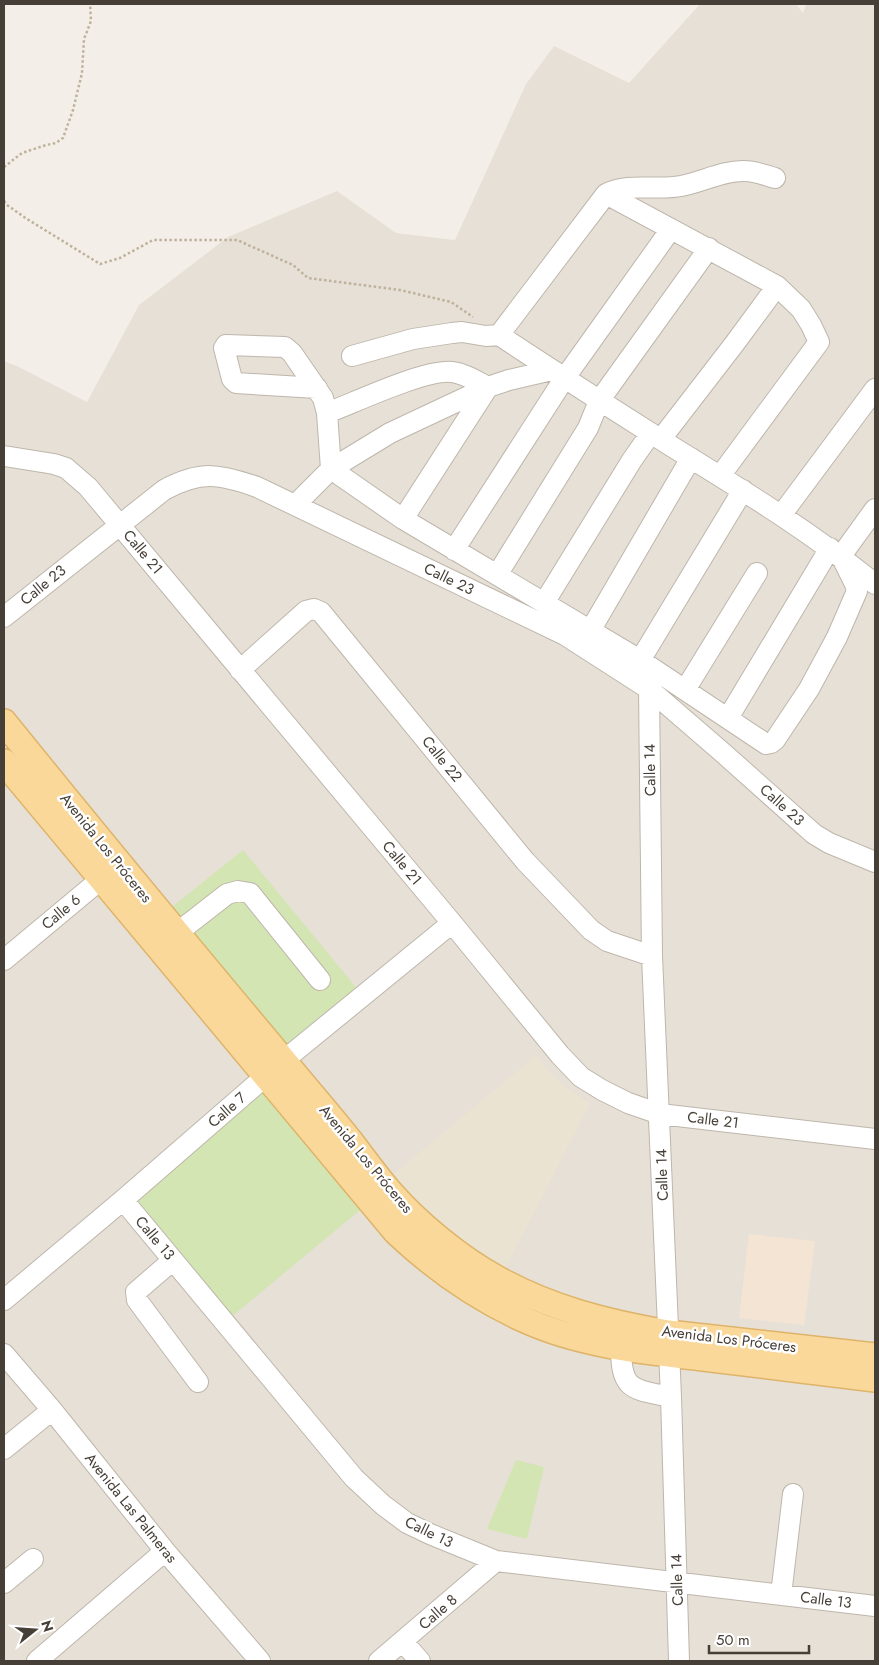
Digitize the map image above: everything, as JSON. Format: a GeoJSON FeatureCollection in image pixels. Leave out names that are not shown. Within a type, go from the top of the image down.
{"type":"FeatureCollection","features":[{"type":"Feature","properties":{"kind":"main road","name":"Avenida Los Próceres"},"geometry":{"type":"LineString","coordinates":[[4,722],[110,871],[275,1068],[415,1219],[439,1239],[495,1278],[562,1308],[634,1327],[668,1343],[875,1379]]}},
{"type":"Feature","properties":{"kind":"main road","name":"Avenida Los Próceres"},"geometry":{"type":"LineString","coordinates":[[4,762],[110,871],[176,933],[396,1232],[426,1260],[461,1286],[524,1320],[586,1341],[621,1347],[668,1343],[875,1356]]}},
{"type":"Feature","properties":{"kind":"street"},"geometry":{"type":"LineString","coordinates":[[500,335],[606,194],[624,188],[680,186],[727,173],[745,171],[775,178]]}},
{"type":"Feature","properties":{"kind":"street"},"geometry":{"type":"LineString","coordinates":[[606,194],[710,248],[777,286],[802,309],[818,342],[720,476]]}},
{"type":"Feature","properties":{"kind":"street"},"geometry":{"type":"LineString","coordinates":[[454,550],[558,374],[671,229]]}},
{"type":"Feature","properties":{"kind":"street"},"geometry":{"type":"LineString","coordinates":[[497,575],[588,428],[599,401],[710,248]]}},
{"type":"Feature","properties":{"kind":"street"},"geometry":{"type":"LineString","coordinates":[[544,603],[632,460],[656,436],[735,343],[777,286]]}},
{"type":"Feature","properties":{"kind":"street"},"geometry":{"type":"LineString","coordinates":[[352,356],[413,339],[452,333],[462,332],[486,336],[500,335],[599,401],[782,514],[835,552],[875,584]]}},
{"type":"Feature","properties":{"kind":"street"},"geometry":{"type":"LineString","coordinates":[[327,413],[428,375],[451,372],[468,376],[488,387]]}},
{"type":"Feature","properties":{"kind":"street"},"geometry":{"type":"LineString","coordinates":[[294,505],[331,469],[390,433],[488,387],[509,380],[558,374]]}},
{"type":"Feature","properties":{"kind":"street"},"geometry":{"type":"LineString","coordinates":[[403,519],[488,387]]}},
{"type":"Feature","properties":{"kind":"street"},"geometry":{"type":"LineString","coordinates":[[317,388],[323,398],[327,413],[331,469]]}},
{"type":"Feature","properties":{"kind":"street"},"geometry":{"type":"LineString","coordinates":[[782,514],[875,389]]}},
{"type":"Feature","properties":{"kind":"street","name":"Calle 21"},"geometry":{"type":"LineString","coordinates":[[4,456],[54,464],[66,468],[88,487],[560,1055],[581,1077],[628,1103],[660,1114],[875,1139]]}},
{"type":"Feature","properties":{"kind":"street"},"geometry":{"type":"LineString","coordinates":[[590,631],[692,458]]}},
{"type":"Feature","properties":{"kind":"street"},"geometry":{"type":"LineString","coordinates":[[331,469],[403,519],[590,631],[635,668],[684,690],[766,744],[775,740],[814,680],[837,637],[857,592],[855,584],[835,552]]}},
{"type":"Feature","properties":{"kind":"street","name":"Calle 23"},"geometry":{"type":"LineString","coordinates":[[4,617],[164,490],[179,482],[195,477],[216,475],[230,478],[257,487],[635,668],[649,689],[814,834],[829,843],[875,862]]}},
{"type":"Feature","properties":{"kind":"street"},"geometry":{"type":"LineString","coordinates":[[635,668],[744,490]]}},
{"type":"Feature","properties":{"kind":"street"},"geometry":{"type":"LineString","coordinates":[[728,718],[835,552],[875,509]]}},
{"type":"Feature","properties":{"kind":"street"},"geometry":{"type":"LineString","coordinates":[[684,690],[757,573]]}},
{"type":"Feature","properties":{"kind":"street","name":"Calle 22"},"geometry":{"type":"LineString","coordinates":[[240,670],[306,611],[314,609],[322,612],[526,861],[591,930],[607,941],[652,956]]}},
{"type":"Feature","properties":{"kind":"street","name":"Calle 14"},"geometry":{"type":"LineString","coordinates":[[649,689],[652,956],[671,1397],[678,1661]]}},
{"type":"Feature","properties":{"kind":"street","name":"Calle 6"},"geometry":{"type":"LineString","coordinates":[[4,960],[110,871]]}},
{"type":"Feature","properties":{"kind":"street"},"geometry":{"type":"LineString","coordinates":[[176,933],[228,894],[238,892],[250,893],[320,980]]}},
{"type":"Feature","properties":{"kind":"street","name":"Calle 7"},"geometry":{"type":"LineString","coordinates":[[4,1300],[275,1068],[452,923]]}},
{"type":"Feature","properties":{"kind":"street","name":"Calle 13"},"geometry":{"type":"LineString","coordinates":[[123,1200],[360,1483],[384,1505],[407,1522],[430,1534],[496,1561],[875,1606]]}},
{"type":"Feature","properties":{"kind":"street"},"geometry":{"type":"LineString","coordinates":[[173,1260],[136,1292],[135,1296],[136,1300],[198,1382]]}},
{"type":"Feature","properties":{"kind":"street"},"geometry":{"type":"LineString","coordinates":[[621,1347],[621,1367],[625,1379],[633,1388],[671,1397]]}},
{"type":"Feature","properties":{"kind":"street","name":"Avenida Las Palmeras"},"geometry":{"type":"LineString","coordinates":[[4,1354],[52,1410],[165,1551],[260,1661]]}},
{"type":"Feature","properties":{"kind":"street"},"geometry":{"type":"LineString","coordinates":[[4,1449],[52,1410]]}},
{"type":"Feature","properties":{"kind":"street"},"geometry":{"type":"LineString","coordinates":[[781,1595],[793,1494]]}},
{"type":"Feature","properties":{"kind":"street"},"geometry":{"type":"LineString","coordinates":[[37,1661],[165,1551]]}},
{"type":"Feature","properties":{"kind":"street"},"geometry":{"type":"LineString","coordinates":[[4,1583],[33,1558]]}},
{"type":"Feature","properties":{"kind":"street","name":"Calle 8"},"geometry":{"type":"LineString","coordinates":[[379,1661],[404,1642],[496,1561]]}},
{"type":"Feature","properties":{"kind":"street"},"geometry":{"type":"LineString","coordinates":[[404,1642],[420,1661]]}},
{"type":"Feature","properties":{"kind":"path"},"geometry":{"type":"LineString","coordinates":[[4,167],[22,154],[56,143],[63,138],[73,110],[82,73],[84,39],[91,21],[90,4]]}},
{"type":"Feature","properties":{"kind":"path"},"geometry":{"type":"LineString","coordinates":[[4,201],[27,219],[100,264],[120,258],[153,240],[237,240],[293,265],[308,278],[400,290],[451,302],[475,318]]}},
{"type":"Feature","properties":{"kind":"shaded area"},"geometry":{"type":"Polygon","coordinates":[[[700,4],[796,4],[803,13],[806,4],[875,4],[875,1661],[4,1661],[4,361],[87,402],[139,305],[228,237],[337,191],[396,233],[455,240],[526,84],[554,46],[629,83],[700,4]]]}},
{"type":"Feature","properties":{"kind":"shaded area"},"geometry":{"type":"Polygon","coordinates":[[[536,1056],[565,1087],[590,1103],[505,1269],[461,1241],[414,1198],[394,1174],[536,1056]]]}},
{"type":"Feature","properties":{"kind":"shaded area"},"geometry":{"type":"Polygon","coordinates":[[[749,1234],[815,1241],[804,1325],[739,1318],[749,1234]]]}},
{"type":"Feature","properties":{"kind":"green space"},"geometry":{"type":"Polygon","coordinates":[[[243,850],[359,991],[290,1048],[172,907],[243,850]]]}},
{"type":"Feature","properties":{"kind":"green space"},"geometry":{"type":"Polygon","coordinates":[[[266,1084],[365,1206],[230,1318],[133,1199],[266,1084]]]}},
{"type":"Feature","properties":{"kind":"green space"},"geometry":{"type":"Polygon","coordinates":[[[516,1460],[544,1467],[527,1539],[487,1529],[516,1460]]]}}]}
